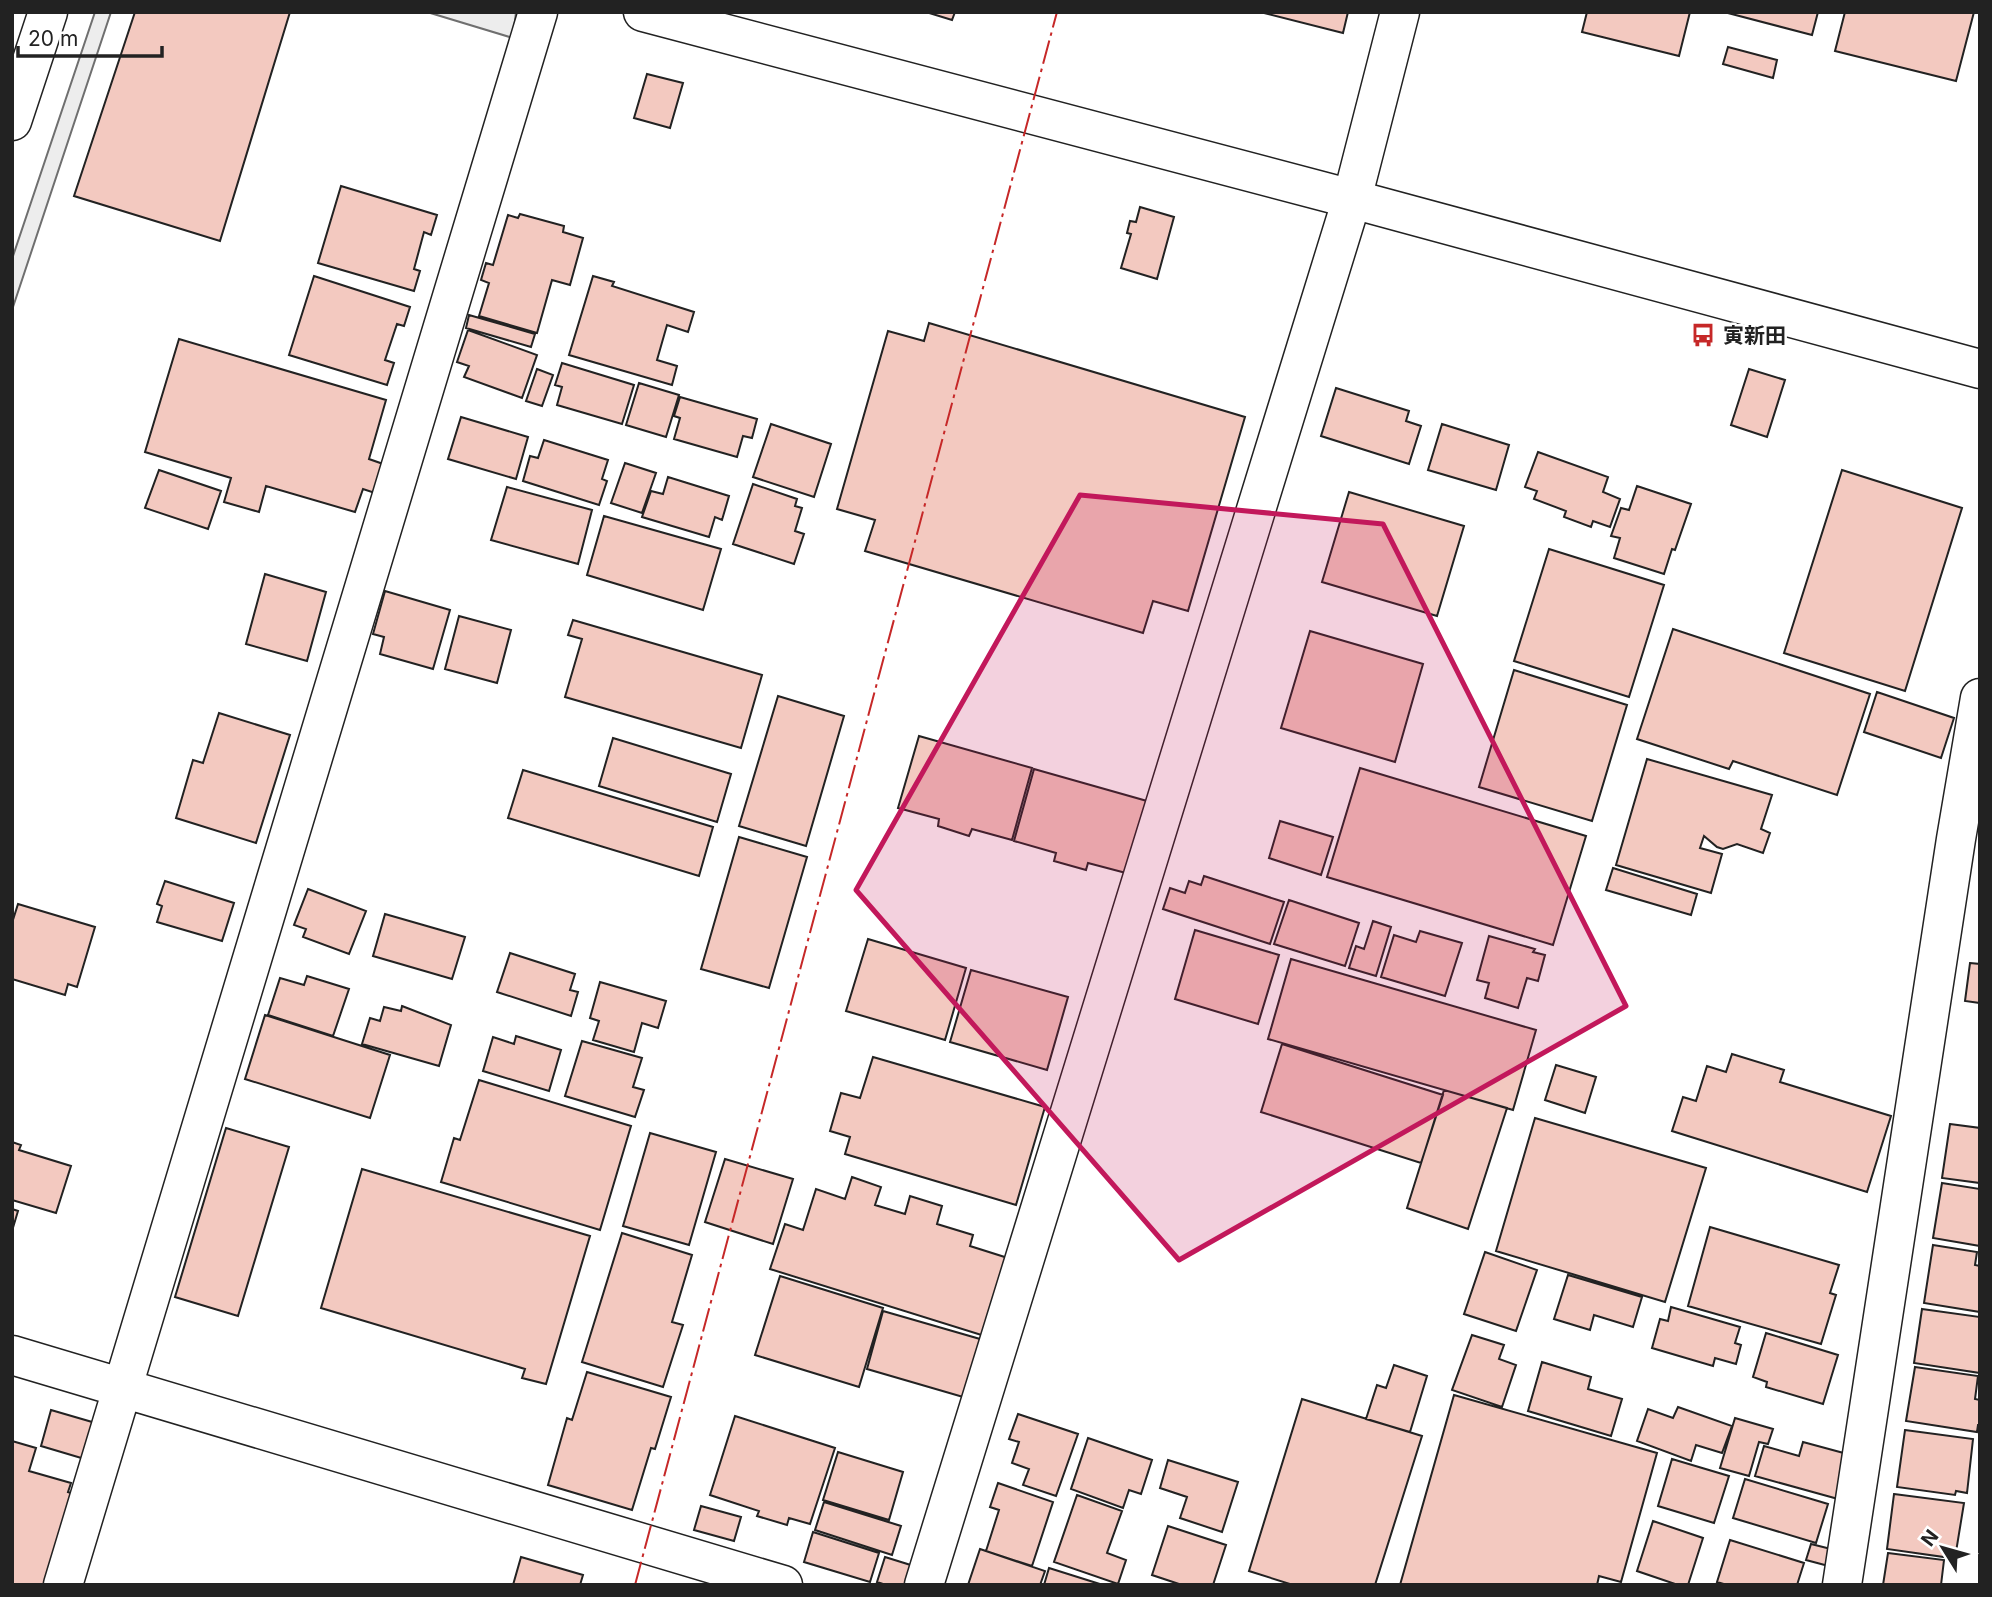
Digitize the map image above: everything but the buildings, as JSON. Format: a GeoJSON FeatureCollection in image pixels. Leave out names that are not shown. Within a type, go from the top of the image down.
{"type":"FeatureCollection","features":[{"type":"Feature","properties":{"kind":"street"},"geometry":{"type":"LineString","coordinates":[[12,121],[48,12]]}},
{"type":"Feature","properties":{"kind":"street"},"geometry":{"type":"LineString","coordinates":[[63,1585],[538,12]]}},
{"type":"Feature","properties":{"kind":"street"},"geometry":{"type":"LineString","coordinates":[[643,12],[1352,199],[1980,369]]}},
{"type":"Feature","properties":{"kind":"street"},"geometry":{"type":"LineString","coordinates":[[924,1585],[1352,199],[1400,12]]}},
{"type":"Feature","properties":{"kind":"street"},"geometry":{"type":"LineString","coordinates":[[1842,1585],[1980,698]]}},
{"type":"Feature","properties":{"kind":"street"},"geometry":{"type":"LineString","coordinates":[[12,1355],[783,1585]]}},
{"type":"Feature","properties":{"kind":"highlighted area"},"geometry":{"type":"Polygon","coordinates":[[[1080,495],[1383,524],[1626,1006],[1179,1260],[856,890],[1080,495]]]}},
{"type":"Feature","properties":{"kind":"shaded area"},"geometry":{"type":"Polygon","coordinates":[[[95,12],[111,12],[12,310],[12,259],[95,12]]]}},
{"type":"Feature","properties":{"kind":"shaded area"},"geometry":{"type":"Polygon","coordinates":[[[427,12],[516,12],[513,38],[427,12]]]}},
{"type":"Feature","properties":{"kind":"power"},"geometry":{"type":"LineString","coordinates":[[635,1585],[1057,12]]}},
{"type":"Feature","properties":{"kind":"place","name":"寅新田"},"geometry":{"type":"Point","coordinates":[1703,335]}}]}
